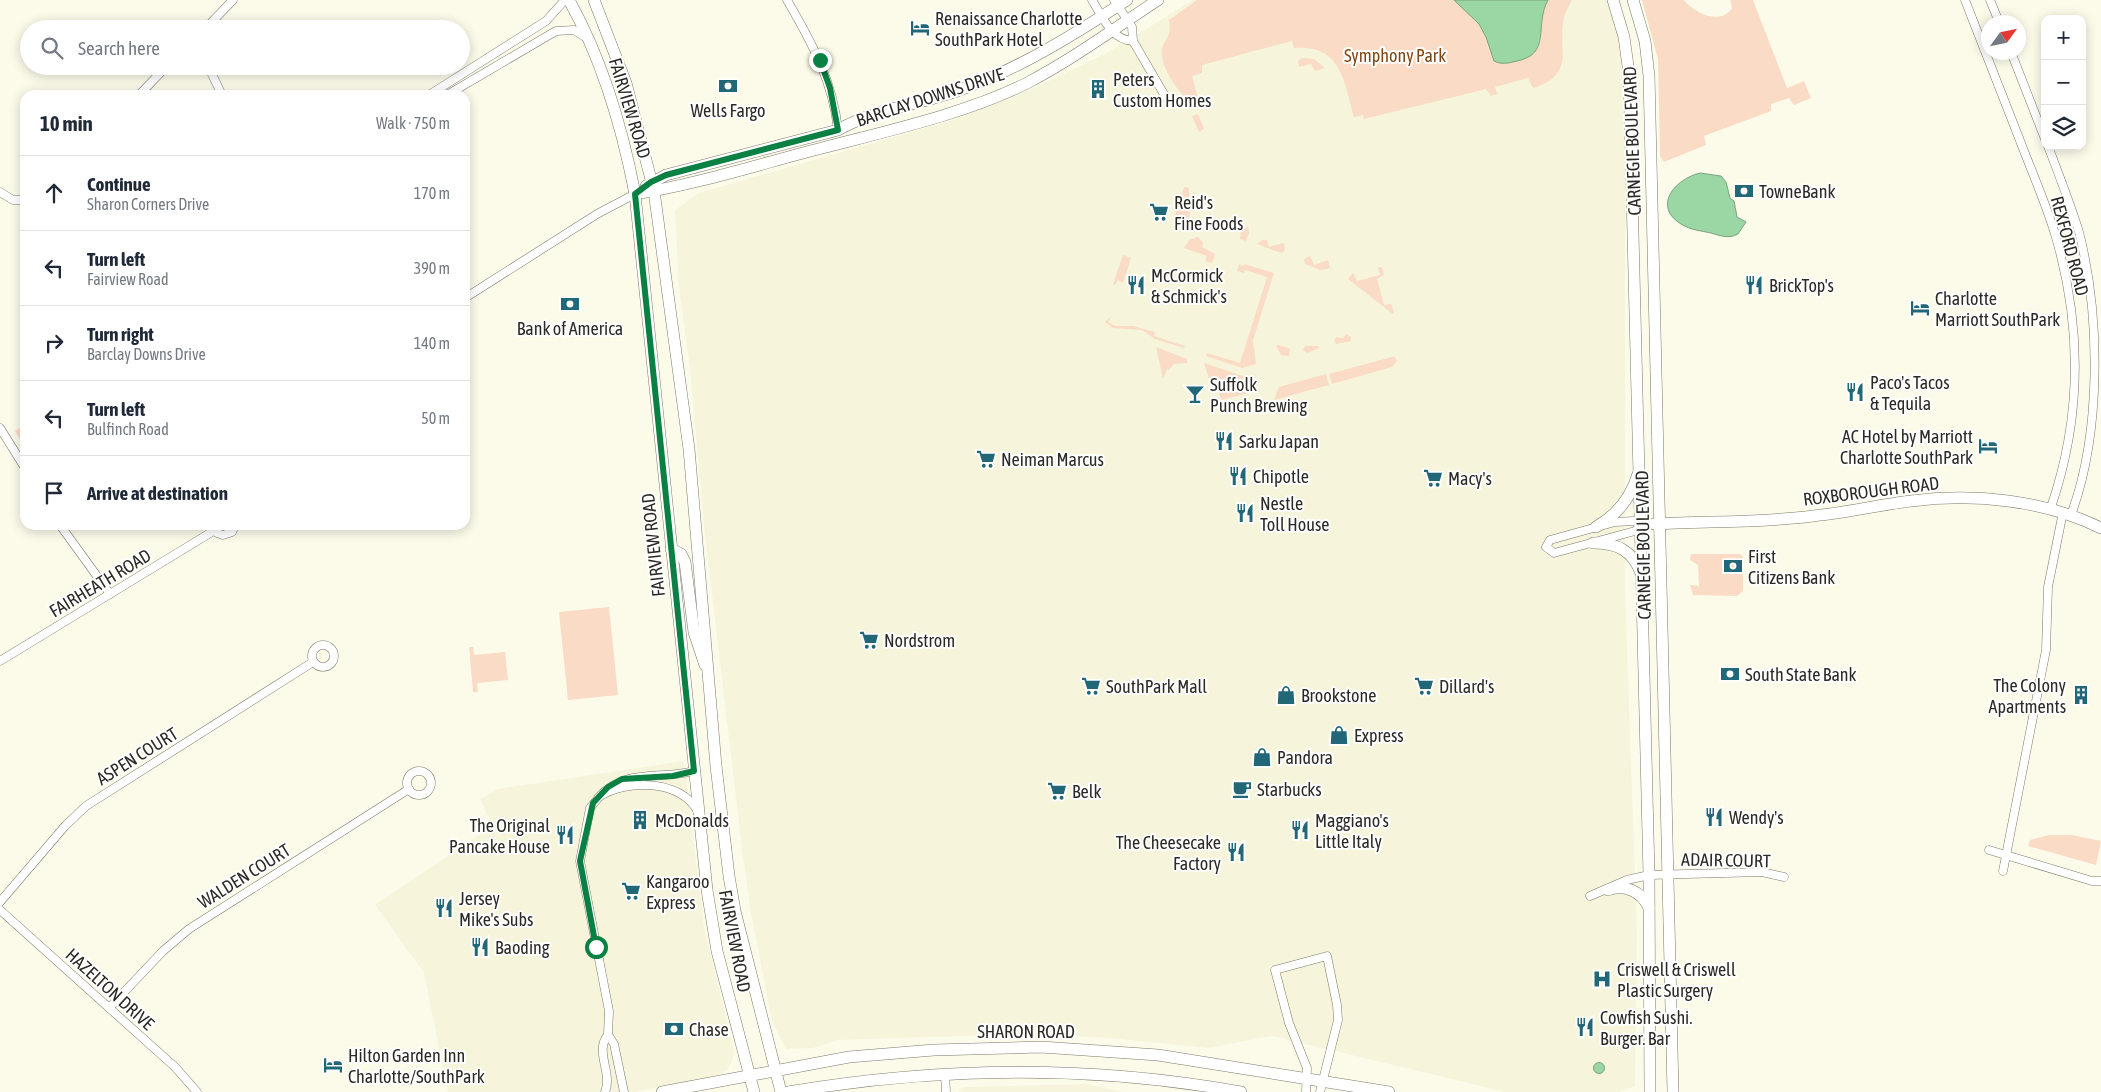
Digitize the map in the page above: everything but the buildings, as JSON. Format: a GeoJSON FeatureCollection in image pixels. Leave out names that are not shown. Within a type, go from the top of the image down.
{"type":"FeatureCollection","features":[{"type":"Feature","properties":{"kind":"street"},"geometry":{"type":"LineString","coordinates":[[213,20],[233,0]]}},
{"type":"Feature","properties":{"kind":"street"},"geometry":{"type":"LineString","coordinates":[[470,69],[546,21],[565,0]]}},
{"type":"Feature","properties":{"kind":"street","name":"FAIRVIEW ROAD"},"geometry":{"type":"LineString","coordinates":[[569,0],[590,42],[613,99],[625,143],[635,194],[698,814],[711,923],[754,1092]]}},
{"type":"Feature","properties":{"kind":"street","name":"FAIRVIEW ROAD"},"geometry":{"type":"LineString","coordinates":[[594,0],[626,83],[652,186],[689,449],[716,766],[732,897],[781,1092]]}},
{"type":"Feature","properties":{"kind":"street"},"geometry":{"type":"LineString","coordinates":[[787,0],[824,69],[836,110],[841,143]]}},
{"type":"Feature","properties":{"kind":"street"},"geometry":{"type":"LineString","coordinates":[[1092,0],[1112,30],[1123,39],[1134,41]]}},
{"type":"Feature","properties":{"kind":"street","name":"BARCLAY DOWNS DRIVE"},"geometry":{"type":"LineString","coordinates":[[470,295],[597,214],[652,186],[841,143],[993,97],[1026,83],[1158,0]]}},
{"type":"Feature","properties":{"kind":"street","name":"CARNEGIE BOULEVARD"},"geometry":{"type":"LineString","coordinates":[[1613,0],[1624,36],[1630,73],[1650,911],[1650,1092]]}},
{"type":"Feature","properties":{"kind":"street","name":"CARNEGIE BOULEVARD"},"geometry":{"type":"LineString","coordinates":[[1633,0],[1645,41],[1649,76],[1673,1092]]}},
{"type":"Feature","properties":{"kind":"street","name":"REXFORD ROAD"},"geometry":{"type":"LineString","coordinates":[[1965,0],[2049,217],[2069,292],[2075,358],[2072,424],[2066,459],[2050,510]]}},
{"type":"Feature","properties":{"kind":"street"},"geometry":{"type":"LineString","coordinates":[[1990,0],[1996,15]]}},
{"type":"Feature","properties":{"kind":"street"},"geometry":{"type":"LineString","coordinates":[[1120,2],[1134,33],[1134,41],[1165,96]]}},
{"type":"Feature","properties":{"kind":"street","name":"BARCLAY DOWNS DRIVE"},"geometry":{"type":"LineString","coordinates":[[652,186],[666,175],[838,130],[857,119],[934,99],[999,76],[1049,50],[1102,16],[1120,2]]}},
{"type":"Feature","properties":{"kind":"street"},"geometry":{"type":"LineString","coordinates":[[455,90],[556,30],[574,30],[590,42]]}},
{"type":"Feature","properties":{"kind":"street"},"geometry":{"type":"LineString","coordinates":[[2014,60],[2041,128]]}},
{"type":"Feature","properties":{"kind":"street"},"geometry":{"type":"LineString","coordinates":[[144,90],[158,75]]}},
{"type":"Feature","properties":{"kind":"street"},"geometry":{"type":"LineString","coordinates":[[212,75],[220,90]]}},
{"type":"Feature","properties":{"kind":"street"},"geometry":{"type":"LineString","coordinates":[[437,90],[461,75]]}},
{"type":"Feature","properties":{"kind":"street","name":"REXFORD ROAD"},"geometry":{"type":"LineString","coordinates":[[2003,871],[2046,650],[2048,587],[2067,514],[2088,469],[2099,416],[2099,355],[2092,289],[2079,231],[2049,150]]}},
{"type":"Feature","properties":{"kind":"street"},"geometry":{"type":"LineString","coordinates":[[0,192],[13,200],[20,200]]}},
{"type":"Feature","properties":{"kind":"street"},"geometry":{"type":"LineString","coordinates":[[0,428],[20,460]]}},
{"type":"Feature","properties":{"kind":"street"},"geometry":{"type":"LineString","coordinates":[[1596,527],[1614,515],[1627,500],[1637,478],[1640,465]]}},
{"type":"Feature","properties":{"kind":"street","name":"ROXBOROUGH ROAD"},"geometry":{"type":"LineString","coordinates":[[1642,524],[1768,521],[1944,498],[2008,501],[2067,514],[2101,528]]}},
{"type":"Feature","properties":{"kind":"street"},"geometry":{"type":"LineString","coordinates":[[1630,520],[1642,524],[1635,531],[1554,553],[1546,547],[1550,540],[1596,527],[1630,520]]}},
{"type":"Feature","properties":{"kind":"street"},"geometry":{"type":"LineString","coordinates":[[64,530],[110,594]]}},
{"type":"Feature","properties":{"kind":"street","name":"FAIRHEATH ROAD"},"geometry":{"type":"LineString","coordinates":[[0,661],[212,530]]}},
{"type":"Feature","properties":{"kind":"street","name":"FAIRHEATH ROAD"},"geometry":{"type":"LineString","coordinates":[[217,530],[220,534],[227,535],[233,530]]}},
{"type":"Feature","properties":{"kind":"street"},"geometry":{"type":"LineString","coordinates":[[1593,543],[1613,544],[1624,549],[1636,562],[1643,582]]}},
{"type":"Feature","properties":{"kind":"street"},"geometry":{"type":"LineString","coordinates":[[671,549],[681,554],[686,562],[694,632],[709,674]]}},
{"type":"Feature","properties":{"kind":"street","name":"ASPEN COURT"},"geometry":{"type":"LineString","coordinates":[[0,902],[65,826],[86,806],[313,662]]}},
{"type":"Feature","properties":{"kind":"street"},"geometry":{"type":"LineString","coordinates":[[624,1092],[614,1044],[608,1035],[609,1011],[580,865],[590,808],[608,787],[622,779],[673,776],[694,771]]}},
{"type":"Feature","properties":{"kind":"street"},"geometry":{"type":"LineString","coordinates":[[599,797],[610,790],[622,787],[658,786],[669,789],[688,800],[698,814]]}},
{"type":"Feature","properties":{"kind":"street","name":"WALDEN COURT"},"geometry":{"type":"LineString","coordinates":[[109,1008],[170,944],[189,929],[409,789]]}},
{"type":"Feature","properties":{"kind":"street"},"geometry":{"type":"LineString","coordinates":[[1989,850],[2092,881],[2101,881]]}},
{"type":"Feature","properties":{"kind":"street","name":"ADAIR COURT"},"geometry":{"type":"LineString","coordinates":[[1590,896],[1608,890],[1627,880],[1649,875],[1762,872],[1784,877]]}},
{"type":"Feature","properties":{"kind":"street"},"geometry":{"type":"LineString","coordinates":[[1608,890],[1617,886],[1628,888],[1641,896],[1650,911]]}},
{"type":"Feature","properties":{"kind":"street","name":"HAZELTON DRIVE"},"geometry":{"type":"LineString","coordinates":[[0,910],[175,1067],[198,1092]]}},
{"type":"Feature","properties":{"kind":"street"},"geometry":{"type":"LineString","coordinates":[[1306,1092],[1307,1068],[1287,1016],[1275,970],[1326,956],[1338,1014],[1322,1086]]}},
{"type":"Feature","properties":{"kind":"street"},"geometry":{"type":"LineString","coordinates":[[605,1092],[608,1078],[602,1048],[603,1041],[608,1035]]}},
{"type":"Feature","properties":{"kind":"street","name":"SHARON ROAD"},"geometry":{"type":"LineString","coordinates":[[662,1092],[749,1074],[837,1059],[892,1053],[1041,1046],[1139,1053],[1308,1078],[1322,1086],[1389,1092]]}},
{"type":"Feature","properties":{"kind":"street"},"geometry":{"type":"LineString","coordinates":[[788,1092],[944,1074],[1031,1072],[1116,1076],[1241,1092]]}},
{"type":"Feature","properties":{"kind":"street"},"geometry":{"type":"LineString","coordinates":[[944,1074],[946,1092]]}},
{"type":"Feature","properties":{"kind":"shaded area","name":"SouthPark Mall"},"geometry":{"type":"Polygon","coordinates":[[[1193,0],[1607,0],[1625,59],[1625,590],[1637,935],[1635,1086],[1619,1092],[1506,1092],[1272,1036],[1208,1048],[1110,1038],[1028,1034],[838,1040],[813,1048],[786,1049],[772,1021],[751,913],[742,849],[704,526],[690,369],[679,288],[675,210],[699,193],[953,120],[1015,97],[1107,53],[1193,0]]]}},
{"type":"Feature","properties":{"kind":"shaded area"},"geometry":{"type":"Polygon","coordinates":[[[1454,0],[1548,0],[1535,52],[1528,57],[1511,62],[1494,61],[1486,37],[1479,24],[1454,0]]]}},
{"type":"Feature","properties":{"kind":"shaded area"},"geometry":{"type":"Polygon","coordinates":[[[1700,173],[1721,176],[1726,182],[1730,198],[1734,201],[1737,217],[1746,222],[1738,234],[1725,237],[1696,230],[1681,224],[1672,217],[1668,209],[1670,194],[1682,181],[1700,173]]]}},
{"type":"Feature","properties":{"kind":"shaded area"},"geometry":{"type":"Polygon","coordinates":[[[684,761],[704,927],[734,1051],[733,1059],[728,1069],[718,1075],[635,1092],[448,1092],[424,973],[375,905],[493,826],[480,799],[498,789],[684,761]]]}},
{"type":"Feature","properties":{"kind":"shaded area"},"geometry":{"type":"Polygon","coordinates":[[[1599,1062],[1605,1068],[1599,1074],[1593,1068],[1599,1062]]]}},
{"type":"Feature","properties":{"kind":"shaded area"},"geometry":{"type":"Polygon","coordinates":[[[1087,1084],[1124,1092],[958,1092],[963,1087],[1087,1084]]]}},
{"type":"Feature","properties":{"kind":"green space","name":"Symphony Park"},"geometry":{"type":"Polygon","coordinates":[[[1197,0],[1572,0],[1565,14],[1563,26],[1561,67],[1556,75],[1547,82],[1533,88],[1528,78],[1495,87],[1497,94],[1491,96],[1486,89],[1364,119],[1363,115],[1354,117],[1343,78],[1331,59],[1322,52],[1310,48],[1294,48],[1292,41],[1202,65],[1202,73],[1192,76],[1198,98],[1186,98],[1173,82],[1166,69],[1163,62],[1162,49],[1169,34],[1169,20],[1197,0]]]}},
{"type":"Feature","properties":{"kind":"green space"},"geometry":{"type":"Polygon","coordinates":[[[1642,0],[1684,0],[1688,5],[1701,13],[1715,17],[1727,13],[1732,8],[1730,0],[1753,0],[1787,88],[1804,81],[1811,98],[1794,105],[1789,98],[1771,104],[1771,111],[1704,136],[1706,145],[1664,162],[1660,156],[1658,59],[1642,0]]]}},
{"type":"Feature","properties":{"kind":"green space"},"geometry":{"type":"Polygon","coordinates":[[[1302,58],[1314,59],[1325,68],[1315,71],[1311,64],[1299,67],[1298,61],[1302,58]]]}},
{"type":"Feature","properties":{"kind":"green space"},"geometry":{"type":"Polygon","coordinates":[[[1198,114],[1204,129],[1199,132],[1192,116],[1198,114]]]}},
{"type":"Feature","properties":{"kind":"green space"},"geometry":{"type":"Polygon","coordinates":[[[1184,187],[1189,188],[1190,217],[1184,219],[1174,218],[1184,187]]]}},
{"type":"Feature","properties":{"kind":"green space"},"geometry":{"type":"Polygon","coordinates":[[[1248,227],[1249,233],[1246,241],[1240,239],[1241,229],[1248,227]]]}},
{"type":"Feature","properties":{"kind":"green space"},"geometry":{"type":"Polygon","coordinates":[[[1198,237],[1203,243],[1202,247],[1215,254],[1212,263],[1205,261],[1207,256],[1184,248],[1189,240],[1198,237]]]}},
{"type":"Feature","properties":{"kind":"green space"},"geometry":{"type":"Polygon","coordinates":[[[1267,240],[1269,247],[1284,243],[1285,250],[1281,253],[1257,244],[1267,240]]]}},
{"type":"Feature","properties":{"kind":"green space"},"geometry":{"type":"Polygon","coordinates":[[[1123,255],[1131,258],[1123,283],[1118,280],[1115,285],[1113,284],[1123,255]]]}},
{"type":"Feature","properties":{"kind":"green space"},"geometry":{"type":"Polygon","coordinates":[[[1310,256],[1314,265],[1328,260],[1330,268],[1321,270],[1305,264],[1304,259],[1310,256]]]}},
{"type":"Feature","properties":{"kind":"green space"},"geometry":{"type":"Polygon","coordinates":[[[1239,264],[1274,273],[1253,340],[1256,364],[1242,368],[1206,356],[1207,353],[1240,363],[1267,277],[1245,270],[1244,273],[1237,271],[1239,264]]]}},
{"type":"Feature","properties":{"kind":"green space"},"geometry":{"type":"Polygon","coordinates":[[[1378,267],[1382,267],[1384,275],[1377,279],[1384,305],[1391,304],[1393,314],[1348,279],[1353,273],[1357,281],[1380,275],[1378,267]]]}},
{"type":"Feature","properties":{"kind":"green space"},"geometry":{"type":"Polygon","coordinates":[[[1111,317],[1108,322],[1116,326],[1133,326],[1155,332],[1154,336],[1185,346],[1184,348],[1155,339],[1142,330],[1113,328],[1105,322],[1111,317]]]}},
{"type":"Feature","properties":{"kind":"green space"},"geometry":{"type":"Polygon","coordinates":[[[1346,334],[1351,337],[1351,341],[1336,344],[1334,340],[1336,337],[1343,338],[1346,334]]]}},
{"type":"Feature","properties":{"kind":"green space"},"geometry":{"type":"Polygon","coordinates":[[[1279,345],[1290,349],[1289,356],[1281,355],[1276,346],[1279,345]]]}},
{"type":"Feature","properties":{"kind":"green space"},"geometry":{"type":"Polygon","coordinates":[[[1305,346],[1318,346],[1320,348],[1307,353],[1303,350],[1305,346]]]}},
{"type":"Feature","properties":{"kind":"green space"},"geometry":{"type":"Polygon","coordinates":[[[1156,347],[1187,359],[1187,363],[1174,364],[1169,370],[1167,369],[1163,379],[1156,347]]]}},
{"type":"Feature","properties":{"kind":"green space"},"geometry":{"type":"Polygon","coordinates":[[[1395,357],[1397,361],[1392,367],[1332,384],[1329,374],[1395,357]]]}},
{"type":"Feature","properties":{"kind":"green space"},"geometry":{"type":"Polygon","coordinates":[[[1204,363],[1249,378],[1253,392],[1221,400],[1217,387],[1212,388],[1204,363]]]}},
{"type":"Feature","properties":{"kind":"green space"},"geometry":{"type":"Polygon","coordinates":[[[1326,374],[1329,385],[1274,400],[1279,387],[1326,374]]]}},
{"type":"Feature","properties":{"kind":"green space"},"geometry":{"type":"Polygon","coordinates":[[[20,428],[20,439],[15,431],[20,428]]]}},
{"type":"Feature","properties":{"kind":"green space"},"geometry":{"type":"Polygon","coordinates":[[[1691,554],[1740,554],[1743,557],[1743,591],[1737,596],[1693,595],[1690,585],[1699,586],[1698,565],[1690,560],[1691,554]]]}},
{"type":"Feature","properties":{"kind":"green space"},"geometry":{"type":"Polygon","coordinates":[[[609,607],[618,695],[568,700],[559,612],[609,607]]]}},
{"type":"Feature","properties":{"kind":"green space"},"geometry":{"type":"Polygon","coordinates":[[[469,647],[473,647],[474,655],[505,652],[508,680],[477,683],[478,692],[473,692],[469,647]]]}},
{"type":"Feature","properties":{"kind":"green space"},"geometry":{"type":"Polygon","coordinates":[[[2049,835],[2072,835],[2101,841],[2096,865],[2028,846],[2030,840],[2049,835]]]}},
{"type":"Feature","properties":{"kind":"place","name":"Renaissance Charlotte SouthPark Hotel"},"geometry":{"type":"Point","coordinates":[920,28]}},
{"type":"Feature","properties":{"kind":"place","name":"Wells Fargo"},"geometry":{"type":"Point","coordinates":[728,86]}},
{"type":"Feature","properties":{"kind":"place","name":"Peters Custom Homes"},"geometry":{"type":"Point","coordinates":[1098,89]}},
{"type":"Feature","properties":{"kind":"place","name":"TowneBank"},"geometry":{"type":"Point","coordinates":[1744,191]}},
{"type":"Feature","properties":{"kind":"place","name":"Reid's Fine Foods"},"geometry":{"type":"Point","coordinates":[1159,212]}},
{"type":"Feature","properties":{"kind":"place","name":"McCormick & Schmick's"},"geometry":{"type":"Point","coordinates":[1136,285]}},
{"type":"Feature","properties":{"kind":"place","name":"BrickTop's"},"geometry":{"type":"Point","coordinates":[1754,285]}},
{"type":"Feature","properties":{"kind":"place","name":"Bank of America"},"geometry":{"type":"Point","coordinates":[570,304]}},
{"type":"Feature","properties":{"kind":"place","name":"Charlotte Marriott SouthPark"},"geometry":{"type":"Point","coordinates":[1920,308]}},
{"type":"Feature","properties":{"kind":"place","name":"Paco's Tacos & Tequila"},"geometry":{"type":"Point","coordinates":[1855,392]}},
{"type":"Feature","properties":{"kind":"place","name":"Suffolk Punch Brewing"},"geometry":{"type":"Point","coordinates":[1195,394]}},
{"type":"Feature","properties":{"kind":"place","name":"Sarku Japan"},"geometry":{"type":"Point","coordinates":[1224,441]}},
{"type":"Feature","properties":{"kind":"place","name":"AC Hotel by Marriott Charlotte SouthPark"},"geometry":{"type":"Point","coordinates":[1988,446]}},
{"type":"Feature","properties":{"kind":"place","name":"Neiman Marcus"},"geometry":{"type":"Point","coordinates":[986,459]}},
{"type":"Feature","properties":{"kind":"place","name":"Chipotle"},"geometry":{"type":"Point","coordinates":[1238,476]}},
{"type":"Feature","properties":{"kind":"place","name":"Macy's"},"geometry":{"type":"Point","coordinates":[1433,478]}},
{"type":"Feature","properties":{"kind":"place","name":"Nestle Toll House"},"geometry":{"type":"Point","coordinates":[1245,513]}},
{"type":"Feature","properties":{"kind":"place","name":"First Citizens Bank"},"geometry":{"type":"Point","coordinates":[1733,566]}},
{"type":"Feature","properties":{"kind":"place","name":"Nordstrom"},"geometry":{"type":"Point","coordinates":[869,640]}},
{"type":"Feature","properties":{"kind":"place","name":"South State Bank"},"geometry":{"type":"Point","coordinates":[1730,674]}},
{"type":"Feature","properties":{"kind":"place","name":"SouthPark Mall"},"geometry":{"type":"Point","coordinates":[1091,686]}},
{"type":"Feature","properties":{"kind":"place","name":"Dillard's"},"geometry":{"type":"Point","coordinates":[1424,686]}},
{"type":"Feature","properties":{"kind":"place","name":"Brookstone"},"geometry":{"type":"Point","coordinates":[1286,695]}},
{"type":"Feature","properties":{"kind":"place","name":"The Colony Apartments"},"geometry":{"type":"Point","coordinates":[2081,695]}},
{"type":"Feature","properties":{"kind":"place","name":"Express"},"geometry":{"type":"Point","coordinates":[1339,735]}},
{"type":"Feature","properties":{"kind":"place","name":"Pandora"},"geometry":{"type":"Point","coordinates":[1262,757]}},
{"type":"Feature","properties":{"kind":"place","name":"Starbucks"},"geometry":{"type":"Point","coordinates":[1242,789]}},
{"type":"Feature","properties":{"kind":"place","name":"Belk"},"geometry":{"type":"Point","coordinates":[1057,791]}},
{"type":"Feature","properties":{"kind":"place","name":"Wendy's"},"geometry":{"type":"Point","coordinates":[1714,817]}},
{"type":"Feature","properties":{"kind":"place","name":"McDonalds"},"geometry":{"type":"Point","coordinates":[640,820]}},
{"type":"Feature","properties":{"kind":"place","name":"Maggiano's Little Italy"},"geometry":{"type":"Point","coordinates":[1300,830]}},
{"type":"Feature","properties":{"kind":"place","name":"The Original Pancake House"},"geometry":{"type":"Point","coordinates":[565,835]}},
{"type":"Feature","properties":{"kind":"place","name":"The Cheesecake Factory"},"geometry":{"type":"Point","coordinates":[1236,852]}},
{"type":"Feature","properties":{"kind":"place","name":"Kangaroo Express"},"geometry":{"type":"Point","coordinates":[631,891]}},
{"type":"Feature","properties":{"kind":"place","name":"Jersey Mike's Subs"},"geometry":{"type":"Point","coordinates":[444,908]}},
{"type":"Feature","properties":{"kind":"place","name":"Baoding"},"geometry":{"type":"Point","coordinates":[480,947]}},
{"type":"Feature","properties":{"kind":"place","name":"Criswell & Criswell Plastic Surgery"},"geometry":{"type":"Point","coordinates":[1602,979]}},
{"type":"Feature","properties":{"kind":"place","name":"Cowfish Sushi. Burger. Bar"},"geometry":{"type":"Point","coordinates":[1585,1027]}},
{"type":"Feature","properties":{"kind":"place","name":"Chase"},"geometry":{"type":"Point","coordinates":[674,1029]}},
{"type":"Feature","properties":{"kind":"place","name":"Hilton Garden Inn Charlotte/SouthPark"},"geometry":{"type":"Point","coordinates":[333,1065]}},
{"type":"Feature","properties":{"kind":"route"},"geometry":{"type":"LineString","coordinates":[[596,947],[580,870],[580,857],[590,808],[608,787],[622,779],[673,776],[694,771],[648,306],[635,194],[651,182],[666,175],[838,130],[836,110],[820,60]]}}]}
